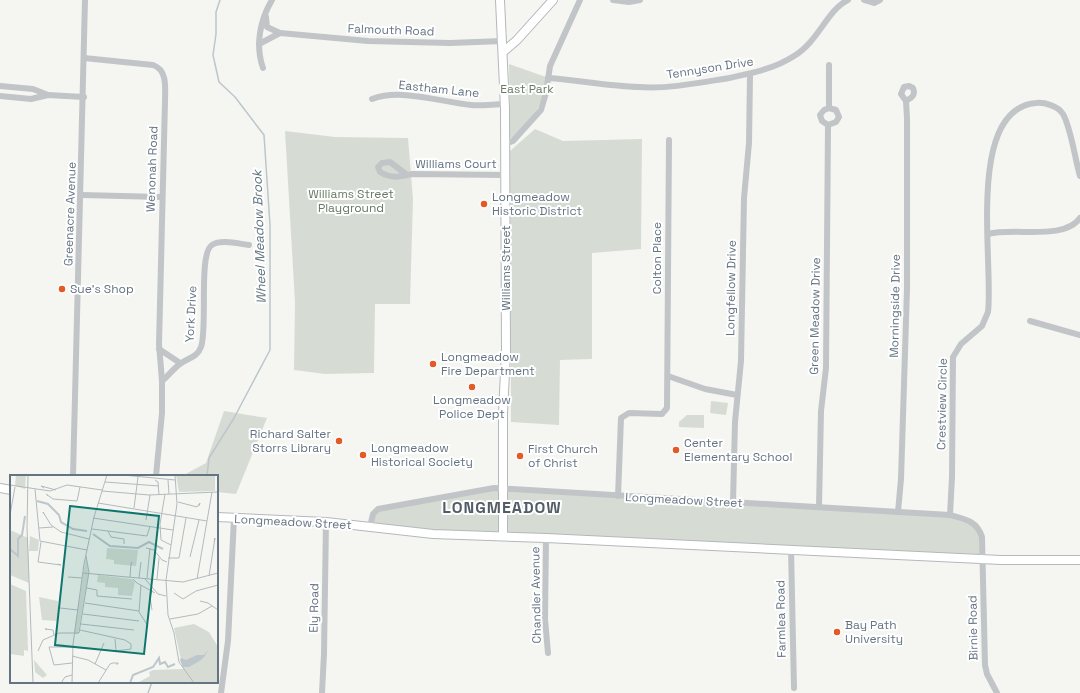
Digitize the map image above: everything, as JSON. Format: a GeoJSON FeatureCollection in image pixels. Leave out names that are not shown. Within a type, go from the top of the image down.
{"type":"FeatureCollection","features":[{"type":"Feature","properties":{"kind":"main road","name":"Williams Street"},"geometry":{"type":"LineString","coordinates":[[500,0],[505,104],[506,175],[506,352],[503,536]]}},
{"type":"Feature","properties":{"kind":"main road"},"geometry":{"type":"LineString","coordinates":[[503,52],[517,40],[553,0]]}},
{"type":"Feature","properties":{"kind":"main road"},"geometry":{"type":"LineString","coordinates":[[0,488],[10,490]]}},
{"type":"Feature","properties":{"kind":"main road","name":"Longmeadow Street"},"geometry":{"type":"LineString","coordinates":[[218,517],[326,522],[433,534],[546,538],[665,545],[791,549],[982,559],[1080,560]]}},
{"type":"Feature","properties":{"kind":"street","name":"Greenacre Avenue"},"geometry":{"type":"LineString","coordinates":[[73,475],[82,195],[85,0]]}},
{"type":"Feature","properties":{"kind":"street"},"geometry":{"type":"LineString","coordinates":[[264,68],[259,44],[261,27],[272,0]]}},
{"type":"Feature","properties":{"kind":"street"},"geometry":{"type":"LineString","coordinates":[[505,144],[513,141],[539,113],[544,100],[553,58],[580,0]]}},
{"type":"Feature","properties":{"kind":"street"},"geometry":{"type":"LineString","coordinates":[[613,0],[629,2],[640,0]]}},
{"type":"Feature","properties":{"kind":"street","name":"Tennyson Drive"},"geometry":{"type":"LineString","coordinates":[[548,78],[630,87],[654,88],[694,84],[750,74],[774,66],[805,49],[812,42],[837,8],[848,0]]}},
{"type":"Feature","properties":{"kind":"street"},"geometry":{"type":"LineString","coordinates":[[864,0],[874,3],[880,0]]}},
{"type":"Feature","properties":{"kind":"street"},"geometry":{"type":"LineString","coordinates":[[267,10],[267,28],[280,33]]}},
{"type":"Feature","properties":{"kind":"street"},"geometry":{"type":"LineString","coordinates":[[259,44],[280,33]]}},
{"type":"Feature","properties":{"kind":"street","name":"Falmouth Road"},"geometry":{"type":"LineString","coordinates":[[280,33],[379,41],[450,43],[502,41]]}},
{"type":"Feature","properties":{"kind":"street","name":"Wenonah Road"},"geometry":{"type":"LineString","coordinates":[[84,58],[145,63],[156,65],[162,70],[165,91],[161,197],[159,349],[162,381]]}},
{"type":"Feature","properties":{"kind":"street","name":"Green Meadow Drive"},"geometry":{"type":"LineString","coordinates":[[829,65],[829,108]]}},
{"type":"Feature","properties":{"kind":"street","name":"Longfellow Drive"},"geometry":{"type":"LineString","coordinates":[[734,502],[736,395],[740,361],[744,198],[748,143],[750,74]]}},
{"type":"Feature","properties":{"kind":"street"},"geometry":{"type":"LineString","coordinates":[[0,86],[33,89],[48,96]]}},
{"type":"Feature","properties":{"kind":"street","name":"Eastham Lane"},"geometry":{"type":"LineString","coordinates":[[372,99],[386,95],[443,99],[472,105],[505,104]]}},
{"type":"Feature","properties":{"kind":"street"},"geometry":{"type":"LineString","coordinates":[[0,96],[31,99],[48,96],[84,96]]}},
{"type":"Feature","properties":{"kind":"street","name":"Morningside Drive"},"geometry":{"type":"LineString","coordinates":[[898,512],[901,484],[907,304],[906,101]]}},
{"type":"Feature","properties":{"kind":"street","name":"Crestview Circle"},"geometry":{"type":"LineString","coordinates":[[950,515],[952,477],[952,357],[961,344],[982,326],[988,312],[988,179],[990,162],[1002,127],[1008,117],[1018,108],[1029,104],[1042,103],[1050,105],[1062,114],[1080,176]]}},
{"type":"Feature","properties":{"kind":"street","name":"Green Meadow Drive"},"geometry":{"type":"LineString","coordinates":[[829,108],[836,110],[839,117],[836,122],[828,125],[822,121],[820,114],[829,108]]}},
{"type":"Feature","properties":{"kind":"street","name":"Green Meadow Drive"},"geometry":{"type":"LineString","coordinates":[[819,507],[822,411],[826,368],[828,125]]}},
{"type":"Feature","properties":{"kind":"street","name":"Colton Place"},"geometry":{"type":"LineString","coordinates":[[618,496],[620,422],[623,416],[634,413],[657,415],[664,413],[667,405],[669,140]]}},
{"type":"Feature","properties":{"kind":"street","name":"Williams Court"},"geometry":{"type":"LineString","coordinates":[[407,175],[506,175]]}},
{"type":"Feature","properties":{"kind":"street"},"geometry":{"type":"LineString","coordinates":[[82,195],[161,197]]}},
{"type":"Feature","properties":{"kind":"street"},"geometry":{"type":"LineString","coordinates":[[988,234],[1005,231],[1062,230],[1072,227],[1080,218]]}},
{"type":"Feature","properties":{"kind":"street","name":"York Drive"},"geometry":{"type":"LineString","coordinates":[[162,381],[180,363],[194,356],[202,343],[205,272],[209,247],[215,243],[223,242],[249,245]]}},
{"type":"Feature","properties":{"kind":"street"},"geometry":{"type":"LineString","coordinates":[[1030,321],[1080,335]]}},
{"type":"Feature","properties":{"kind":"street"},"geometry":{"type":"LineString","coordinates":[[159,349],[180,363]]}},
{"type":"Feature","properties":{"kind":"street"},"geometry":{"type":"LineString","coordinates":[[668,376],[705,389],[736,395]]}},
{"type":"Feature","properties":{"kind":"street"},"geometry":{"type":"LineString","coordinates":[[156,475],[162,413],[162,381]]}},
{"type":"Feature","properties":{"kind":"street","name":"Longmeadow Street"},"geometry":{"type":"LineString","coordinates":[[370,527],[373,514],[378,510],[483,489],[503,489],[950,515],[968,520],[977,526],[982,537],[982,559]]}},
{"type":"Feature","properties":{"kind":"street"},"geometry":{"type":"LineString","coordinates":[[221,693],[228,641],[234,518]]}},
{"type":"Feature","properties":{"kind":"street","name":"Ely Road"},"geometry":{"type":"LineString","coordinates":[[322,693],[326,522]]}},
{"type":"Feature","properties":{"kind":"street","name":"Chandler Avenue"},"geometry":{"type":"LineString","coordinates":[[546,538],[545,619],[548,653]]}},
{"type":"Feature","properties":{"kind":"street","name":"Farmlea Road"},"geometry":{"type":"LineString","coordinates":[[791,549],[794,688]]}},
{"type":"Feature","properties":{"kind":"street","name":"Birnie Road"},"geometry":{"type":"LineString","coordinates":[[982,559],[985,665],[987,674],[997,693]]}},
{"type":"Feature","properties":{"kind":"green space","name":"East Park"},"geometry":{"type":"Polygon","coordinates":[[[509,64],[546,77],[542,98],[536,111],[527,124],[513,139],[510,138],[509,64]]]}},
{"type":"Feature","properties":{"kind":"green space"},"geometry":{"type":"Polygon","coordinates":[[[535,129],[563,141],[642,139],[641,249],[592,253],[592,359],[560,360],[559,425],[511,422],[510,151],[535,129]]]}},
{"type":"Feature","properties":{"kind":"green space","name":"Williams Street Playground"},"geometry":{"type":"Polygon","coordinates":[[[285,131],[335,137],[408,138],[413,199],[410,304],[375,304],[374,373],[325,374],[294,370],[295,302],[285,131]]]}},
{"type":"Feature","properties":{"kind":"green space"},"geometry":{"type":"Polygon","coordinates":[[[711,401],[728,403],[726,415],[710,413],[711,401]]]}},
{"type":"Feature","properties":{"kind":"green space"},"geometry":{"type":"Polygon","coordinates":[[[224,411],[267,418],[236,494],[218,492],[218,475],[184,475],[206,463],[224,411]]]}},
{"type":"Feature","properties":{"kind":"green space"},"geometry":{"type":"Polygon","coordinates":[[[687,415],[704,415],[704,428],[679,427],[679,422],[687,415]]]}},
{"type":"Feature","properties":{"kind":"green space"},"geometry":{"type":"Polygon","coordinates":[[[483,489],[950,515],[968,520],[980,530],[982,559],[370,527],[375,511],[483,489]]]}},
{"type":"Feature","properties":{"kind":"waterway","name":"Wheel Meadow Brook"},"geometry":{"type":"LineString","coordinates":[[207,475],[209,458],[234,418],[270,350],[270,225],[264,135],[235,97],[219,82],[213,55],[216,34],[216,12],[220,0]]}},
{"type":"Feature","properties":{"kind":"waterway","name":"Wheel Meadow Brook"},"geometry":{"type":"LineString","coordinates":[[148,693],[152,683]]}},
{"type":"Feature","properties":{"kind":"place","name":"Longmeadow Historic District"},"geometry":{"type":"Point","coordinates":[484,204]}},
{"type":"Feature","properties":{"kind":"place","name":"Sue's Shop"},"geometry":{"type":"Point","coordinates":[62,289]}},
{"type":"Feature","properties":{"kind":"place","name":"Longmeadow Fire Department"},"geometry":{"type":"Point","coordinates":[433,364]}},
{"type":"Feature","properties":{"kind":"place","name":"Longmeadow Police Dept"},"geometry":{"type":"Point","coordinates":[472,387]}},
{"type":"Feature","properties":{"kind":"place","name":"Richard Salter Storrs Library"},"geometry":{"type":"Point","coordinates":[339,441]}},
{"type":"Feature","properties":{"kind":"place","name":"Center Elementary School"},"geometry":{"type":"Point","coordinates":[676,450]}},
{"type":"Feature","properties":{"kind":"place","name":"Longmeadow Historical Society"},"geometry":{"type":"Point","coordinates":[363,455]}},
{"type":"Feature","properties":{"kind":"place","name":"First Church of Christ"},"geometry":{"type":"Point","coordinates":[520,456]}},
{"type":"Feature","properties":{"kind":"place","name":"Bay Path University"},"geometry":{"type":"Point","coordinates":[837,632]}},
{"type":"Feature","properties":{"kind":"district","name":"LONGMEADOW"},"geometry":{"type":"Point","coordinates":[502,507]}}]}
